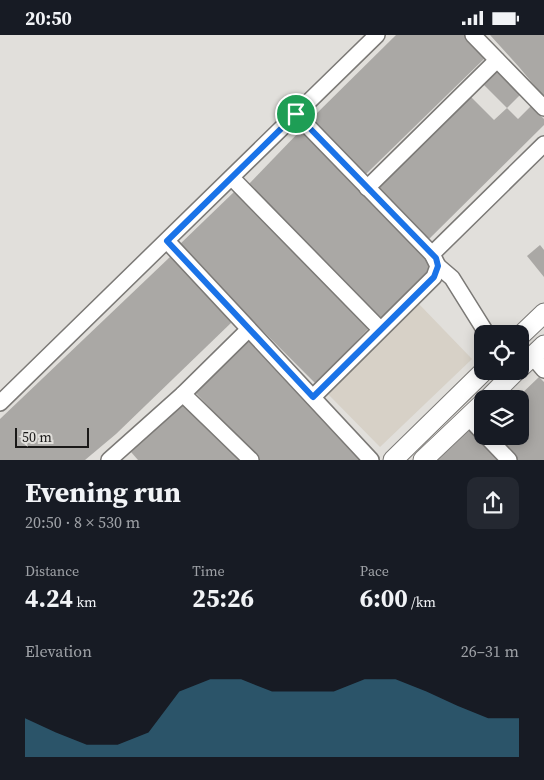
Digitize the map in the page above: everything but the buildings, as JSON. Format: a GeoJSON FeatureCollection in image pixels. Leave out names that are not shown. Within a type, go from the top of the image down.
{"type":"FeatureCollection","features":[{"type":"Feature","properties":{"kind":"main road"},"geometry":{"type":"LineString","coordinates":[[529,327],[544,313]]}},
{"type":"Feature","properties":{"kind":"main road"},"geometry":{"type":"LineString","coordinates":[[393,460],[475,380]]}},
{"type":"Feature","properties":{"kind":"main road"},"geometry":{"type":"LineString","coordinates":[[497,390],[507,380]]}},
{"type":"Feature","properties":{"kind":"main road"},"geometry":{"type":"LineString","coordinates":[[423,460],[474,411]]}},
{"type":"Feature","properties":{"kind":"street"},"geometry":{"type":"LineString","coordinates":[[0,403],[377,35]]}},
{"type":"Feature","properties":{"kind":"street"},"geometry":{"type":"LineString","coordinates":[[473,35],[544,108]]}},
{"type":"Feature","properties":{"kind":"street"},"geometry":{"type":"LineString","coordinates":[[367,187],[497,60]]}},
{"type":"Feature","properties":{"kind":"street"},"geometry":{"type":"LineString","coordinates":[[296,114],[452,278],[481,325]]}},
{"type":"Feature","properties":{"kind":"street"},"geometry":{"type":"LineString","coordinates":[[313,397],[434,277],[435,260],[544,144]]}},
{"type":"Feature","properties":{"kind":"street"},"geometry":{"type":"LineString","coordinates":[[232,177],[380,329]]}},
{"type":"Feature","properties":{"kind":"street"},"geometry":{"type":"LineString","coordinates":[[167,241],[371,460]]}},
{"type":"Feature","properties":{"kind":"street"},"geometry":{"type":"LineString","coordinates":[[119,457],[248,329]]}},
{"type":"Feature","properties":{"kind":"street"},"geometry":{"type":"LineString","coordinates":[[184,394],[250,460]]}},
{"type":"Feature","properties":{"kind":"street"},"geometry":{"type":"LineString","coordinates":[[468,417],[474,423]]}},
{"type":"Feature","properties":{"kind":"street"},"geometry":{"type":"LineString","coordinates":[[495,445],[509,460]]}},
{"type":"Feature","properties":{"kind":"shaded area"},"geometry":{"type":"Polygon","coordinates":[[[417,302],[472,359],[380,447],[326,392],[417,302]]]}},
{"type":"Feature","properties":{"kind":"route"},"geometry":{"type":"LineString","coordinates":[[296,114],[436,258],[438,266],[434,277],[313,397],[167,241],[296,114]]}}]}
